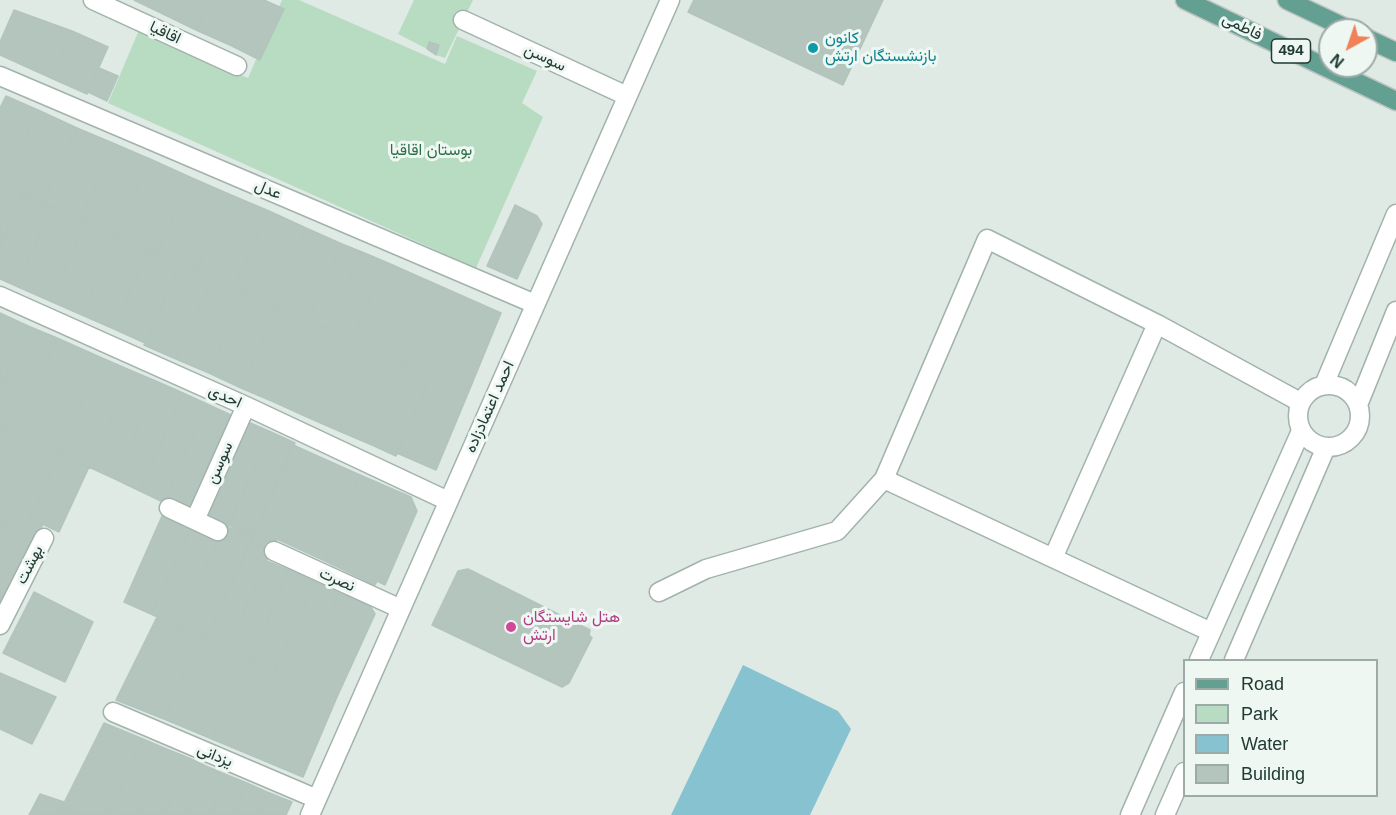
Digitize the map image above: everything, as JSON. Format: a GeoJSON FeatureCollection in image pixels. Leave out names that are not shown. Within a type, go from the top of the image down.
{"type":"FeatureCollection","features":[{"type":"Feature","properties":{"kind":"main road","name":"فاطمی"},"geometry":{"type":"LineString","coordinates":[[1185,0],[1396,101]]}},
{"type":"Feature","properties":{"kind":"main road"},"geometry":{"type":"LineString","coordinates":[[1287,0],[1325,18]]}},
{"type":"Feature","properties":{"kind":"main road"},"geometry":{"type":"LineString","coordinates":[[1378,44],[1396,52]]}},
{"type":"Feature","properties":{"kind":"street","name":"اقاقیا"},"geometry":{"type":"LineString","coordinates":[[93,0],[237,66]]}},
{"type":"Feature","properties":{"kind":"street","name":"احمد اعتمادزاده"},"geometry":{"type":"LineString","coordinates":[[313,807],[670,0]]}},
{"type":"Feature","properties":{"kind":"street","name":"سوسن"},"geometry":{"type":"LineString","coordinates":[[463,20],[627,96]]}},
{"type":"Feature","properties":{"kind":"street","name":"عدل"},"geometry":{"type":"LineString","coordinates":[[0,76],[535,304]]}},
{"type":"Feature","properties":{"kind":"street"},"geometry":{"type":"LineString","coordinates":[[1324,385],[1396,214]]}},
{"type":"Feature","properties":{"kind":"street"},"geometry":{"type":"LineString","coordinates":[[659,592],[706,569],[837,531],[884,479],[987,239],[1157,324],[1300,402]]}},
{"type":"Feature","properties":{"kind":"street","name":"احدی"},"geometry":{"type":"LineString","coordinates":[[0,296],[246,406],[448,501]]}},
{"type":"Feature","properties":{"kind":"street"},"geometry":{"type":"LineString","coordinates":[[1358,405],[1396,311]]}},
{"type":"Feature","properties":{"kind":"street"},"geometry":{"type":"LineString","coordinates":[[1053,558],[1157,324]]}},
{"type":"Feature","properties":{"kind":"street"},"geometry":{"type":"LineString","coordinates":[[1324,385],[1334,385],[1344,389],[1352,395],[1358,405],[1360,415],[1354,434],[1346,442],[1337,446],[1316,445],[1301,431],[1298,421],[1300,402],[1306,394],[1324,385]]}},
{"type":"Feature","properties":{"kind":"street","name":"سوسن"},"geometry":{"type":"LineString","coordinates":[[195,520],[246,406]]}},
{"type":"Feature","properties":{"kind":"street"},"geometry":{"type":"LineString","coordinates":[[1199,659],[1301,431]]}},
{"type":"Feature","properties":{"kind":"street"},"geometry":{"type":"LineString","coordinates":[[1234,659],[1326,447]]}},
{"type":"Feature","properties":{"kind":"street"},"geometry":{"type":"LineString","coordinates":[[884,479],[1211,632]]}},
{"type":"Feature","properties":{"kind":"street"},"geometry":{"type":"LineString","coordinates":[[169,508],[218,531]]}},
{"type":"Feature","properties":{"kind":"street","name":"بهشت"},"geometry":{"type":"LineString","coordinates":[[0,625],[45,538]]}},
{"type":"Feature","properties":{"kind":"street","name":"نصرت"},"geometry":{"type":"LineString","coordinates":[[274,551],[401,609]]}},
{"type":"Feature","properties":{"kind":"street"},"geometry":{"type":"LineString","coordinates":[[1130,815],[1183,696]]}},
{"type":"Feature","properties":{"kind":"street","name":"یزدانی"},"geometry":{"type":"LineString","coordinates":[[114,712],[313,807]]}},
{"type":"Feature","properties":{"kind":"street"},"geometry":{"type":"LineString","coordinates":[[1165,815],[1183,776]]}},
{"type":"Feature","properties":{"kind":"green space","name":"بوستان اقاقیا"},"geometry":{"type":"Polygon","coordinates":[[[282,0],[299,0],[445,64],[457,36],[537,71],[522,103],[543,117],[476,268],[108,103],[139,30],[248,78],[282,0]]]}},
{"type":"Feature","properties":{"kind":"green space"},"geometry":{"type":"Polygon","coordinates":[[[414,0],[473,0],[445,58],[436,55],[438,45],[429,42],[427,49],[398,34],[414,0]]]}},
{"type":"Feature","properties":{"kind":"water"},"geometry":{"type":"Polygon","coordinates":[[[743,665],[838,711],[851,729],[810,815],[671,815],[743,665]]]}},
{"type":"Feature","properties":{"kind":"building"},"geometry":{"type":"Polygon","coordinates":[[[134,0],[165,0],[159,12],[134,0]]]}},
{"type":"Feature","properties":{"kind":"building"},"geometry":{"type":"Polygon","coordinates":[[[165,0],[210,0],[196,30],[159,12],[165,0]]]}},
{"type":"Feature","properties":{"kind":"building"},"geometry":{"type":"Polygon","coordinates":[[[210,0],[254,0],[232,46],[196,30],[210,0]]]}},
{"type":"Feature","properties":{"kind":"building"},"geometry":{"type":"Polygon","coordinates":[[[254,0],[264,0],[284,9],[260,60],[232,46],[254,0]]]}},
{"type":"Feature","properties":{"kind":"building","name":"کانون بازنشستگان ارتش"},"geometry":{"type":"Polygon","coordinates":[[[694,0],[883,0],[843,85],[688,12],[694,0]]]}},
{"type":"Feature","properties":{"kind":"building"},"geometry":{"type":"Polygon","coordinates":[[[14,10],[72,31],[51,78],[0,55],[0,42],[14,10]]]}},
{"type":"Feature","properties":{"kind":"building"},"geometry":{"type":"Polygon","coordinates":[[[72,31],[108,47],[87,94],[51,78],[72,31]]]}},
{"type":"Feature","properties":{"kind":"building"},"geometry":{"type":"Polygon","coordinates":[[[429,42],[439,45],[436,55],[427,49],[429,42]]]}},
{"type":"Feature","properties":{"kind":"building"},"geometry":{"type":"Polygon","coordinates":[[[99,68],[118,76],[107,101],[88,92],[99,68]]]}},
{"type":"Feature","properties":{"kind":"building"},"geometry":{"type":"Polygon","coordinates":[[[6,96],[38,110],[4,186],[0,184],[0,108],[6,96]]]}},
{"type":"Feature","properties":{"kind":"building"},"geometry":{"type":"Polygon","coordinates":[[[38,110],[77,128],[42,203],[4,186],[38,110]]]}},
{"type":"Feature","properties":{"kind":"building"},"geometry":{"type":"Polygon","coordinates":[[[77,128],[115,144],[80,219],[42,203],[77,128]]]}},
{"type":"Feature","properties":{"kind":"building"},"geometry":{"type":"Polygon","coordinates":[[[115,144],[150,159],[115,235],[80,219],[115,144]]]}},
{"type":"Feature","properties":{"kind":"building"},"geometry":{"type":"Polygon","coordinates":[[[150,159],[192,178],[157,253],[115,235],[150,159]]]}},
{"type":"Feature","properties":{"kind":"building"},"geometry":{"type":"Polygon","coordinates":[[[192,178],[231,195],[196,271],[157,253],[192,178]]]}},
{"type":"Feature","properties":{"kind":"building"},"geometry":{"type":"Polygon","coordinates":[[[0,184],[24,194],[0,247],[0,184]]]}},
{"type":"Feature","properties":{"kind":"building"},"geometry":{"type":"Polygon","coordinates":[[[24,194],[53,207],[16,286],[0,279],[0,247],[24,194]]]}},
{"type":"Feature","properties":{"kind":"building"},"geometry":{"type":"Polygon","coordinates":[[[231,195],[269,211],[234,287],[196,271],[231,195]]]}},
{"type":"Feature","properties":{"kind":"building"},"geometry":{"type":"Polygon","coordinates":[[[515,205],[537,216],[542,224],[517,279],[487,266],[515,205]]]}},
{"type":"Feature","properties":{"kind":"building"},"geometry":{"type":"Polygon","coordinates":[[[53,207],[86,222],[50,301],[16,286],[53,207]]]}},
{"type":"Feature","properties":{"kind":"building"},"geometry":{"type":"Polygon","coordinates":[[[269,211],[306,228],[271,304],[234,287],[269,211]]]}},
{"type":"Feature","properties":{"kind":"building"},"geometry":{"type":"Polygon","coordinates":[[[86,222],[117,236],[82,315],[50,301],[86,222]]]}},
{"type":"Feature","properties":{"kind":"building"},"geometry":{"type":"Polygon","coordinates":[[[306,228],[342,244],[307,320],[271,304],[306,228]]]}},
{"type":"Feature","properties":{"kind":"building"},"geometry":{"type":"Polygon","coordinates":[[[117,236],[149,250],[114,329],[82,315],[117,236]]]}},
{"type":"Feature","properties":{"kind":"building"},"geometry":{"type":"Polygon","coordinates":[[[342,244],[362,252],[326,328],[307,320],[342,244]]]}},
{"type":"Feature","properties":{"kind":"building"},"geometry":{"type":"Polygon","coordinates":[[[149,250],[180,264],[145,343],[114,329],[149,250]]]}},
{"type":"Feature","properties":{"kind":"building"},"geometry":{"type":"Polygon","coordinates":[[[362,252],[388,263],[352,339],[326,328],[362,252]]]}},
{"type":"Feature","properties":{"kind":"building"},"geometry":{"type":"Polygon","coordinates":[[[388,263],[501,313],[469,391],[352,339],[388,263]]]}},
{"type":"Feature","properties":{"kind":"building"},"geometry":{"type":"Polygon","coordinates":[[[180,264],[213,278],[176,359],[144,345],[180,264]]]}},
{"type":"Feature","properties":{"kind":"building"},"geometry":{"type":"Polygon","coordinates":[[[213,278],[245,292],[209,373],[176,359],[213,278]]]}},
{"type":"Feature","properties":{"kind":"building"},"geometry":{"type":"Polygon","coordinates":[[[245,292],[278,307],[241,388],[209,373],[245,292]]]}},
{"type":"Feature","properties":{"kind":"building"},"geometry":{"type":"Polygon","coordinates":[[[278,307],[310,321],[274,402],[241,388],[278,307]]]}},
{"type":"Feature","properties":{"kind":"building"},"geometry":{"type":"Polygon","coordinates":[[[0,313],[28,326],[0,388],[0,313]]]}},
{"type":"Feature","properties":{"kind":"building"},"geometry":{"type":"Polygon","coordinates":[[[310,321],[344,336],[307,417],[274,402],[310,321]]]}},
{"type":"Feature","properties":{"kind":"building"},"geometry":{"type":"Polygon","coordinates":[[[28,326],[57,338],[14,434],[0,428],[0,388],[28,326]]]}},
{"type":"Feature","properties":{"kind":"building"},"geometry":{"type":"Polygon","coordinates":[[[344,336],[376,350],[339,431],[307,417],[344,336]]]}},
{"type":"Feature","properties":{"kind":"building"},"geometry":{"type":"Polygon","coordinates":[[[57,338],[102,358],[59,454],[14,434],[57,338]]]}},
{"type":"Feature","properties":{"kind":"building"},"geometry":{"type":"Polygon","coordinates":[[[376,350],[408,364],[372,445],[339,431],[376,350]]]}},
{"type":"Feature","properties":{"kind":"building"},"geometry":{"type":"Polygon","coordinates":[[[102,358],[132,371],[89,467],[59,454],[102,358]]]}},
{"type":"Feature","properties":{"kind":"building"},"geometry":{"type":"Polygon","coordinates":[[[408,364],[432,375],[396,456],[372,445],[408,364]]]}},
{"type":"Feature","properties":{"kind":"building"},"geometry":{"type":"Polygon","coordinates":[[[132,371],[158,382],[115,479],[89,467],[132,371]]]}},
{"type":"Feature","properties":{"kind":"building"},"geometry":{"type":"Polygon","coordinates":[[[432,375],[469,391],[436,470],[397,453],[432,375]]]}},
{"type":"Feature","properties":{"kind":"building"},"geometry":{"type":"Polygon","coordinates":[[[158,382],[183,393],[140,491],[115,479],[158,382]]]}},
{"type":"Feature","properties":{"kind":"building"},"geometry":{"type":"Polygon","coordinates":[[[183,393],[207,404],[166,497],[170,498],[167,504],[140,491],[183,393]]]}},
{"type":"Feature","properties":{"kind":"building"},"geometry":{"type":"Polygon","coordinates":[[[207,404],[231,415],[191,507],[166,497],[207,404]]]}},
{"type":"Feature","properties":{"kind":"building"},"geometry":{"type":"Polygon","coordinates":[[[248,422],[271,432],[229,525],[206,514],[248,422]]]}},
{"type":"Feature","properties":{"kind":"building"},"geometry":{"type":"Polygon","coordinates":[[[0,428],[59,454],[30,518],[43,524],[37,537],[0,521],[0,428]]]}},
{"type":"Feature","properties":{"kind":"building"},"geometry":{"type":"Polygon","coordinates":[[[271,432],[295,443],[253,537],[228,527],[271,432]]]}},
{"type":"Feature","properties":{"kind":"building"},"geometry":{"type":"Polygon","coordinates":[[[293,445],[360,475],[325,561],[277,539],[271,551],[250,542],[293,445]]]}},
{"type":"Feature","properties":{"kind":"building"},"geometry":{"type":"Polygon","coordinates":[[[59,454],[89,467],[59,532],[30,518],[59,454]]]}},
{"type":"Feature","properties":{"kind":"building"},"geometry":{"type":"Polygon","coordinates":[[[360,475],[411,497],[417,511],[385,585],[377,581],[375,585],[325,561],[360,475]]]}},
{"type":"Feature","properties":{"kind":"building"},"geometry":{"type":"Polygon","coordinates":[[[163,514],[191,527],[151,614],[124,602],[163,514]]]}},
{"type":"Feature","properties":{"kind":"building"},"geometry":{"type":"Polygon","coordinates":[[[0,521],[37,537],[0,611],[0,521]]]}},
{"type":"Feature","properties":{"kind":"building"},"geometry":{"type":"Polygon","coordinates":[[[225,523],[253,537],[206,639],[178,627],[225,523]]]}},
{"type":"Feature","properties":{"kind":"building"},"geometry":{"type":"Polygon","coordinates":[[[191,527],[218,540],[178,627],[151,614],[191,527]]]}},
{"type":"Feature","properties":{"kind":"building"},"geometry":{"type":"Polygon","coordinates":[[[250,542],[271,551],[227,648],[206,639],[250,542]]]}},
{"type":"Feature","properties":{"kind":"building"},"geometry":{"type":"Polygon","coordinates":[[[267,561],[289,570],[251,659],[227,648],[267,561]]]}},
{"type":"Feature","properties":{"kind":"building","name":"هتل شایستگان ارتش"},"geometry":{"type":"Polygon","coordinates":[[[468,569],[590,630],[589,635],[592,638],[569,683],[562,687],[432,625],[458,571],[468,569]]]}},
{"type":"Feature","properties":{"kind":"building"},"geometry":{"type":"Polygon","coordinates":[[[289,570],[315,582],[275,670],[251,659],[289,570]]]}},
{"type":"Feature","properties":{"kind":"building"},"geometry":{"type":"Polygon","coordinates":[[[315,582],[339,593],[299,681],[275,670],[315,582]]]}},
{"type":"Feature","properties":{"kind":"building"},"geometry":{"type":"Polygon","coordinates":[[[34,592],[93,622],[65,682],[3,653],[34,592]]]}},
{"type":"Feature","properties":{"kind":"building"},"geometry":{"type":"Polygon","coordinates":[[[339,593],[370,606],[375,614],[337,697],[299,681],[339,593]]]}},
{"type":"Feature","properties":{"kind":"building"},"geometry":{"type":"Polygon","coordinates":[[[157,617],[201,637],[164,719],[116,700],[157,617]]]}},
{"type":"Feature","properties":{"kind":"building"},"geometry":{"type":"Polygon","coordinates":[[[201,637],[251,659],[212,739],[164,719],[201,637]]]}},
{"type":"Feature","properties":{"kind":"building"},"geometry":{"type":"Polygon","coordinates":[[[251,659],[275,670],[236,749],[212,739],[251,659]]]}},
{"type":"Feature","properties":{"kind":"building"},"geometry":{"type":"Polygon","coordinates":[[[275,670],[299,681],[260,759],[236,749],[275,670]]]}},
{"type":"Feature","properties":{"kind":"building"},"geometry":{"type":"Polygon","coordinates":[[[0,673],[56,697],[32,744],[0,729],[0,673]]]}},
{"type":"Feature","properties":{"kind":"building"},"geometry":{"type":"Polygon","coordinates":[[[299,681],[337,697],[303,777],[260,759],[299,681]]]}},
{"type":"Feature","properties":{"kind":"building"},"geometry":{"type":"Polygon","coordinates":[[[104,723],[143,739],[109,815],[81,815],[62,807],[104,723]]]}},
{"type":"Feature","properties":{"kind":"building"},"geometry":{"type":"Polygon","coordinates":[[[143,739],[164,748],[136,815],[109,815],[143,739]]]}},
{"type":"Feature","properties":{"kind":"building"},"geometry":{"type":"Polygon","coordinates":[[[164,748],[189,758],[164,815],[136,815],[164,748]]]}},
{"type":"Feature","properties":{"kind":"building"},"geometry":{"type":"Polygon","coordinates":[[[189,758],[208,767],[187,815],[164,815],[189,758]]]}},
{"type":"Feature","properties":{"kind":"building"},"geometry":{"type":"Polygon","coordinates":[[[208,767],[227,775],[210,815],[187,815],[208,767]]]}},
{"type":"Feature","properties":{"kind":"building"},"geometry":{"type":"Polygon","coordinates":[[[227,775],[247,783],[233,815],[210,815],[227,775]]]}},
{"type":"Feature","properties":{"kind":"building"},"geometry":{"type":"Polygon","coordinates":[[[247,783],[267,792],[257,815],[233,815],[247,783]]]}},
{"type":"Feature","properties":{"kind":"building"},"geometry":{"type":"Polygon","coordinates":[[[267,792],[292,802],[286,815],[257,815],[267,792]]]}},
{"type":"Feature","properties":{"kind":"building"},"geometry":{"type":"Polygon","coordinates":[[[40,794],[64,802],[58,815],[29,815],[40,794]]]}},
{"type":"Feature","properties":{"kind":"building"},"geometry":{"type":"Polygon","coordinates":[[[62,807],[81,815],[58,815],[62,807]]]}},
{"type":"Feature","properties":{"kind":"place","name":"کانون بازنشستگان ارتش"},"geometry":{"type":"Point","coordinates":[813,48]}},
{"type":"Feature","properties":{"kind":"place","name":"هتل شایستگان ارتش"},"geometry":{"type":"Point","coordinates":[511,627]}}]}
